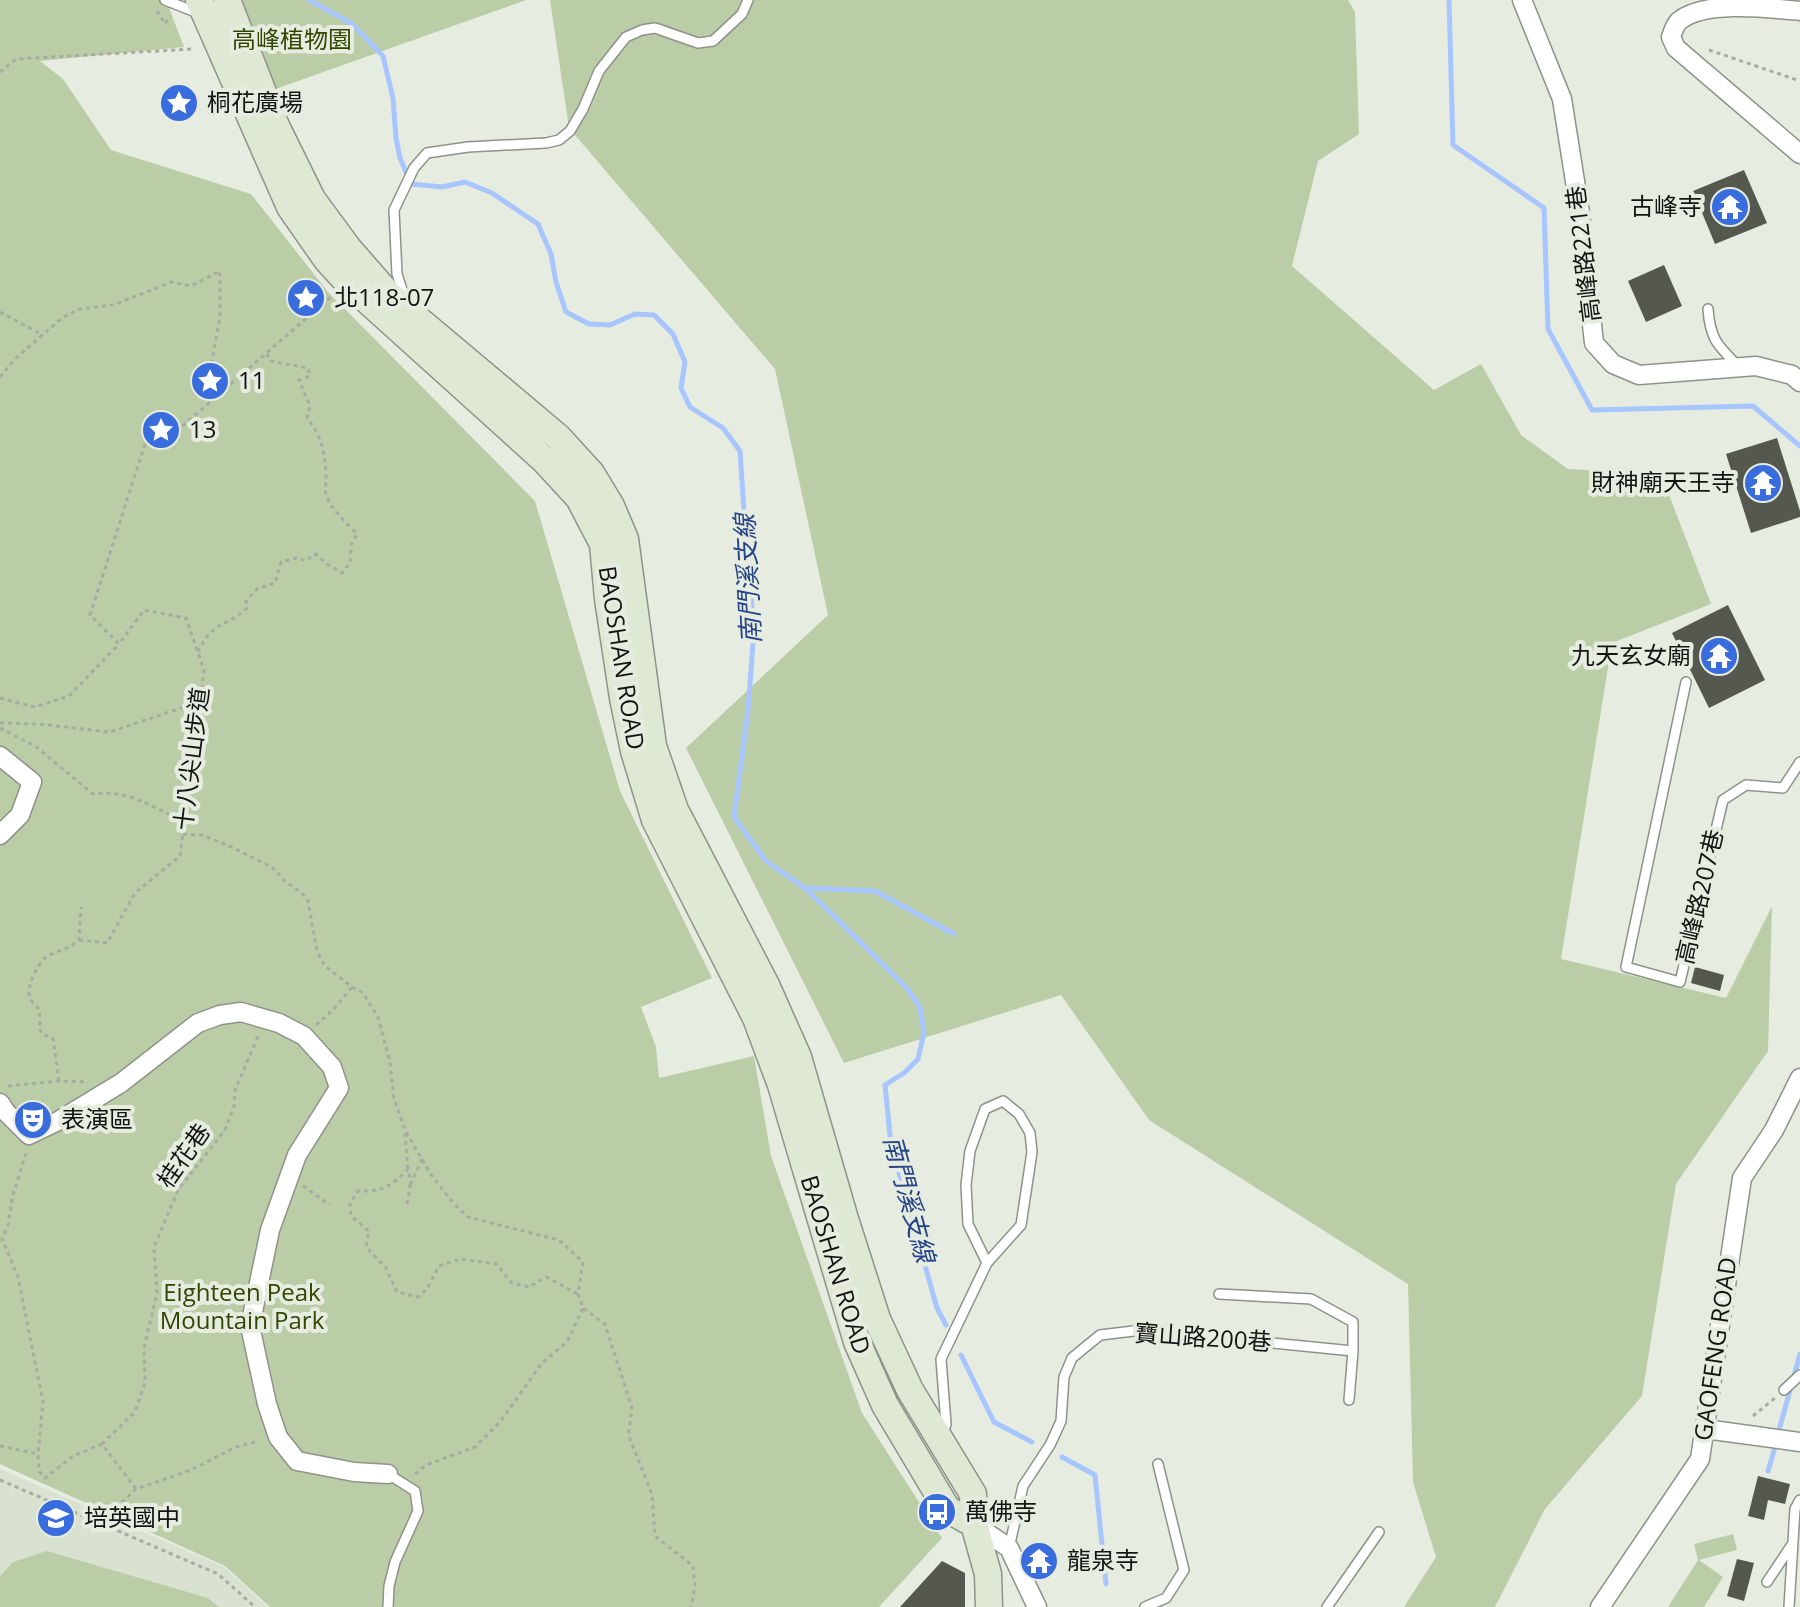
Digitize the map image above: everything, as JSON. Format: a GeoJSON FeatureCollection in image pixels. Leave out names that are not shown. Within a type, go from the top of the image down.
{"type":"FeatureCollection","features":[{"type":"Feature","properties":{"kind":"street","name":"高峰路221巷"},"geometry":{"type":"LineString","coordinates":[[1522,0],[1562,99],[1580,213],[1594,343],[1613,364],[1639,375],[1756,366],[1792,375],[1800,382]]}},
{"type":"Feature","properties":{"kind":"street"},"geometry":{"type":"LineString","coordinates":[[202,8],[229,5]]}},
{"type":"Feature","properties":{"kind":"street","name":"BAOSHAN ROAD"},"geometry":{"type":"LineString","coordinates":[[229,5],[276,126],[312,199],[348,248],[389,295],[558,437],[591,473],[611,506],[625,539],[653,746],[675,810],[766,985],[798,1057],[877,1319],[910,1390],[973,1494],[974,1524],[988,1574],[989,1607]]}},
{"type":"Feature","properties":{"kind":"street"},"geometry":{"type":"LineString","coordinates":[[1800,11],[1732,6],[1692,13],[1676,22],[1671,37],[1676,48],[1800,154]]}},
{"type":"Feature","properties":{"kind":"street","name":"BAOSHAN ROAD"},"geometry":{"type":"LineString","coordinates":[[202,8],[290,207],[327,260],[348,283],[544,460],[579,498],[603,544],[623,698],[634,751],[655,820],[756,1018],[781,1085],[857,1342],[885,1405],[947,1509],[974,1524]]}},
{"type":"Feature","properties":{"kind":"street"},"geometry":{"type":"LineString","coordinates":[[0,756],[32,782],[20,815],[0,835]]}},
{"type":"Feature","properties":{"kind":"street"},"geometry":{"type":"LineString","coordinates":[[0,1103],[29,1135],[121,1083],[198,1023],[220,1015],[241,1012],[279,1023],[304,1036],[332,1067],[339,1088],[297,1155],[270,1230],[250,1326],[267,1404],[278,1437],[297,1461],[396,1479]]}},
{"type":"Feature","properties":{"kind":"street","name":"GAOFENG ROAD"},"geometry":{"type":"LineString","coordinates":[[1600,1607],[1700,1459],[1742,1178],[1774,1130],[1800,1078]]}},
{"type":"Feature","properties":{"kind":"street"},"geometry":{"type":"LineString","coordinates":[[1705,1429],[1800,1442]]}},
{"type":"Feature","properties":{"kind":"street"},"geometry":{"type":"LineString","coordinates":[[974,1524],[1009,1548],[1037,1607]]}},
{"type":"Feature","properties":{"kind":"lane"},"geometry":{"type":"LineString","coordinates":[[165,0],[202,8]]}},
{"type":"Feature","properties":{"kind":"lane"},"geometry":{"type":"LineString","coordinates":[[409,312],[397,274],[394,210],[414,168],[427,153],[559,140],[570,131],[599,71],[626,37],[655,28],[698,43],[713,41],[742,14],[748,0]]}},
{"type":"Feature","properties":{"kind":"lane"},"geometry":{"type":"LineString","coordinates":[[1708,309],[1709,330],[1722,351],[1740,367]]}},
{"type":"Feature","properties":{"kind":"lane","name":"高峰路207巷"},"geometry":{"type":"LineString","coordinates":[[1686,682],[1626,967],[1680,982],[1723,800],[1746,785],[1783,788],[1800,762]]}},
{"type":"Feature","properties":{"kind":"lane"},"geometry":{"type":"LineString","coordinates":[[940,1440],[946,1424],[941,1359],[987,1263],[1021,1225],[1032,1152],[1030,1133],[1019,1114],[1003,1101],[985,1109],[970,1151],[966,1185],[968,1224],[987,1263]]}},
{"type":"Feature","properties":{"kind":"lane","name":"寶山路200巷"},"geometry":{"type":"LineString","coordinates":[[1219,1294],[1311,1299],[1353,1322],[1349,1400]]}},
{"type":"Feature","properties":{"kind":"lane","name":"寶山路200巷"},"geometry":{"type":"LineString","coordinates":[[1009,1548],[1023,1486],[1050,1445],[1061,1421],[1064,1377],[1072,1358],[1100,1335],[1142,1330],[1353,1351]]}},
{"type":"Feature","properties":{"kind":"lane"},"geometry":{"type":"LineString","coordinates":[[1784,1390],[1800,1375]]}},
{"type":"Feature","properties":{"kind":"lane"},"geometry":{"type":"LineString","coordinates":[[1145,1607],[1166,1598],[1184,1570],[1158,1464]]}},
{"type":"Feature","properties":{"kind":"lane"},"geometry":{"type":"LineString","coordinates":[[388,1607],[395,1562],[418,1511],[415,1491],[396,1479]]}},
{"type":"Feature","properties":{"kind":"lane"},"geometry":{"type":"LineString","coordinates":[[1789,1607],[1795,1509],[1800,1500]]}},
{"type":"Feature","properties":{"kind":"lane"},"geometry":{"type":"LineString","coordinates":[[1327,1607],[1379,1532]]}},
{"type":"Feature","properties":{"kind":"lane"},"geometry":{"type":"LineString","coordinates":[[1767,1582],[1793,1544]]}},
{"type":"Feature","properties":{"kind":"path"},"geometry":{"type":"LineString","coordinates":[[1671,37],[1800,81]]}},
{"type":"Feature","properties":{"kind":"path"},"geometry":{"type":"LineString","coordinates":[[0,72],[16,59],[193,49]]}},
{"type":"Feature","properties":{"kind":"path"},"geometry":{"type":"LineString","coordinates":[[0,377],[16,358],[62,318],[79,309],[113,305],[172,282],[191,286],[220,271],[220,317],[209,378],[219,393]]}},
{"type":"Feature","properties":{"kind":"path"},"geometry":{"type":"LineString","coordinates":[[0,698],[35,707],[69,696],[119,644],[90,615],[146,441],[170,437],[348,283]]}},
{"type":"Feature","properties":{"kind":"path"},"geometry":{"type":"LineString","coordinates":[[0,312],[43,335]]}},
{"type":"Feature","properties":{"kind":"path"},"geometry":{"type":"LineString","coordinates":[[198,652],[206,636],[216,626],[247,608],[246,601],[257,589],[275,583],[281,562],[296,558],[306,561],[315,554],[342,573],[350,563],[351,545],[357,534],[325,492],[322,442],[307,418],[310,406],[299,380],[310,376],[308,368],[270,361],[266,352]]}},
{"type":"Feature","properties":{"kind":"path","name":"十八尖山步道"},"geometry":{"type":"LineString","coordinates":[[79,940],[107,943],[135,893],[180,856],[183,834],[204,670],[198,652],[186,618],[144,610],[119,644]]}},
{"type":"Feature","properties":{"kind":"path"},"geometry":{"type":"LineString","coordinates":[[0,726],[38,724],[110,732],[200,701]]}},
{"type":"Feature","properties":{"kind":"path"},"geometry":{"type":"LineString","coordinates":[[0,726],[35,746],[93,794],[109,792],[142,800],[184,821]]}},
{"type":"Feature","properties":{"kind":"path"},"geometry":{"type":"LineString","coordinates":[[183,834],[202,835],[272,867],[308,901],[317,951],[325,966],[363,993],[378,1017],[390,1062],[394,1099],[405,1130],[453,1203],[468,1217],[559,1240],[583,1262],[578,1294],[583,1308],[605,1324],[632,1408],[630,1439],[652,1494],[655,1536],[693,1566],[695,1586],[691,1607]]}},
{"type":"Feature","properties":{"kind":"path"},"geometry":{"type":"LineString","coordinates":[[59,1081],[53,1039],[41,1033],[39,1014],[28,987],[42,960],[72,947],[79,940],[81,907]]}},
{"type":"Feature","properties":{"kind":"path"},"geometry":{"type":"LineString","coordinates":[[304,1036],[334,1009],[352,987]]}},
{"type":"Feature","properties":{"kind":"path","name":"桂花巷"},"geometry":{"type":"LineString","coordinates":[[38,1454],[39,1471],[45,1478],[73,1456],[102,1444],[135,1412],[145,1383],[144,1348],[157,1293],[154,1247],[178,1190],[225,1130],[234,1106],[235,1090],[265,1019]]}},
{"type":"Feature","properties":{"kind":"path"},"geometry":{"type":"LineString","coordinates":[[0,1087],[59,1081],[121,1083]]}},
{"type":"Feature","properties":{"kind":"path"},"geometry":{"type":"LineString","coordinates":[[405,1130],[411,1183]]}},
{"type":"Feature","properties":{"kind":"path"},"geometry":{"type":"LineString","coordinates":[[0,1446],[38,1454],[43,1402],[18,1277],[2,1239],[25,1162],[29,1135]]}},
{"type":"Feature","properties":{"kind":"path"},"geometry":{"type":"LineString","coordinates":[[407,1204],[411,1183],[422,1159]]}},
{"type":"Feature","properties":{"kind":"path"},"geometry":{"type":"LineString","coordinates":[[408,1169],[392,1185],[358,1191],[350,1203],[351,1216],[369,1231],[366,1247],[386,1268],[397,1292],[418,1297],[427,1289],[439,1266],[460,1259],[496,1264],[512,1283],[529,1287],[546,1277],[578,1294]]}},
{"type":"Feature","properties":{"kind":"path"},"geometry":{"type":"LineString","coordinates":[[290,1177],[330,1205]]}},
{"type":"Feature","properties":{"kind":"path"},"geometry":{"type":"LineString","coordinates":[[396,1479],[475,1447],[500,1422],[542,1363],[567,1342],[583,1308]]}},
{"type":"Feature","properties":{"kind":"path"},"geometry":{"type":"LineString","coordinates":[[1734,1432],[1784,1390]]}},
{"type":"Feature","properties":{"kind":"path"},"geometry":{"type":"LineString","coordinates":[[83,1514],[118,1506],[136,1489],[191,1470],[236,1447],[278,1437]]}},
{"type":"Feature","properties":{"kind":"path"},"geometry":{"type":"LineString","coordinates":[[102,1444],[136,1489]]}},
{"type":"Feature","properties":{"kind":"path"},"geometry":{"type":"LineString","coordinates":[[0,1480],[218,1574],[255,1607]]}},
{"type":"Feature","properties":{"kind":"shaded area","name":"培英國中"},"geometry":{"type":"Polygon","coordinates":[[[0,1469],[224,1567],[268,1607],[0,1607],[0,1469]]]}},
{"type":"Feature","properties":{"kind":"green space","name":"Eighteen Peak Mountain Park"},"geometry":{"type":"Polygon","coordinates":[[[0,0],[166,0],[184,47],[40,61],[63,79],[111,150],[251,194],[328,292],[535,501],[620,791],[712,978],[641,1007],[656,1047],[659,1078],[754,1056],[771,1156],[862,1413],[942,1538],[879,1607],[270,1607],[225,1566],[0,1464],[0,0]]]}},
{"type":"Feature","properties":{"kind":"green space","name":"高峰植物園"},"geometry":{"type":"Polygon","coordinates":[[[234,0],[526,0],[267,92],[234,0]]]}},
{"type":"Feature","properties":{"kind":"green space"},"geometry":{"type":"Polygon","coordinates":[[[550,0],[1348,0],[1355,12],[1359,134],[1318,161],[1292,266],[1434,390],[1481,364],[1521,435],[1568,469],[1661,474],[1711,604],[1612,643],[1561,959],[1726,998],[1772,906],[1768,1051],[1676,1184],[1642,1396],[1545,1509],[1495,1607],[1404,1607],[1436,1557],[1413,1482],[1408,1284],[1149,1120],[1061,995],[844,1063],[686,748],[828,615],[775,369],[569,128],[550,0]]]}},
{"type":"Feature","properties":{"kind":"green space"},"geometry":{"type":"Polygon","coordinates":[[[1733,1534],[1737,1550],[1699,1560],[1723,1577],[1704,1607],[1668,1607],[1698,1560],[1694,1544],[1733,1534]]]}},
{"type":"Feature","properties":{"kind":"green space"},"geometry":{"type":"Polygon","coordinates":[[[47,1551],[208,1598],[219,1607],[0,1607],[0,1576],[13,1562],[47,1551]]]}},
{"type":"Feature","properties":{"kind":"building","name":"古峰寺"},"geometry":{"type":"Polygon","coordinates":[[[1744,170],[1767,223],[1715,244],[1693,191],[1744,170]]]}},
{"type":"Feature","properties":{"kind":"building"},"geometry":{"type":"Polygon","coordinates":[[[1664,265],[1682,306],[1646,322],[1628,281],[1664,265]]]}},
{"type":"Feature","properties":{"kind":"building","name":"財神廟天王寺"},"geometry":{"type":"Polygon","coordinates":[[[1777,438],[1800,517],[1751,533],[1726,454],[1777,438]]]}},
{"type":"Feature","properties":{"kind":"building","name":"九天玄女廟"},"geometry":{"type":"Polygon","coordinates":[[[1728,605],[1765,680],[1709,708],[1672,633],[1728,605]]]}},
{"type":"Feature","properties":{"kind":"building"},"geometry":{"type":"Polygon","coordinates":[[[1695,967],[1724,975],[1720,991],[1691,983],[1695,967]]]}},
{"type":"Feature","properties":{"kind":"building"},"geometry":{"type":"Polygon","coordinates":[[[1758,1476],[1790,1484],[1785,1504],[1768,1500],[1764,1520],[1748,1516],[1758,1476]]]}},
{"type":"Feature","properties":{"kind":"building"},"geometry":{"type":"Polygon","coordinates":[[[1737,1559],[1754,1563],[1744,1601],[1727,1596],[1737,1559]]]}},
{"type":"Feature","properties":{"kind":"building"},"geometry":{"type":"Polygon","coordinates":[[[942,1561],[965,1573],[965,1607],[900,1607],[942,1561]]]}},
{"type":"Feature","properties":{"kind":"waterway","name":"南門溪支線"},"geometry":{"type":"LineString","coordinates":[[309,0],[351,23],[383,56],[393,98],[400,158],[411,184],[442,187],[465,182],[492,193],[538,224],[551,254],[566,312],[589,324],[610,325],[635,314],[654,315],[673,334],[685,362],[681,388],[690,407],[723,428],[740,451],[754,630],[748,711],[734,817],[766,861],[805,888],[904,985],[920,1007],[924,1032],[918,1059],[885,1085],[891,1145],[937,1308],[946,1325]]}},
{"type":"Feature","properties":{"kind":"waterway"},"geometry":{"type":"LineString","coordinates":[[1449,0],[1453,145],[1544,208],[1548,329],[1592,410],[1753,406],[1800,446]]}},
{"type":"Feature","properties":{"kind":"waterway"},"geometry":{"type":"LineString","coordinates":[[806,888],[875,891],[954,934]]}},
{"type":"Feature","properties":{"kind":"waterway"},"geometry":{"type":"LineString","coordinates":[[1778,1434],[1800,1354]]}},
{"type":"Feature","properties":{"kind":"waterway","name":"南門溪支線"},"geometry":{"type":"LineString","coordinates":[[961,1355],[994,1422],[1032,1442]]}},
{"type":"Feature","properties":{"kind":"waterway"},"geometry":{"type":"LineString","coordinates":[[1768,1471],[1776,1444]]}},
{"type":"Feature","properties":{"kind":"waterway","name":"南門溪支線"},"geometry":{"type":"LineString","coordinates":[[1062,1457],[1095,1475],[1106,1584]]}},
{"type":"Feature","properties":{"kind":"place","name":"桐花廣場"},"geometry":{"type":"Point","coordinates":[179,103]}},
{"type":"Feature","properties":{"kind":"place","name":"古峰寺"},"geometry":{"type":"Point","coordinates":[1730,207]}},
{"type":"Feature","properties":{"kind":"place","name":"北118-07"},"geometry":{"type":"Point","coordinates":[306,298]}},
{"type":"Feature","properties":{"kind":"place","name":"11"},"geometry":{"type":"Point","coordinates":[210,381]}},
{"type":"Feature","properties":{"kind":"place","name":"13"},"geometry":{"type":"Point","coordinates":[161,430]}},
{"type":"Feature","properties":{"kind":"place","name":"財神廟天王寺"},"geometry":{"type":"Point","coordinates":[1763,483]}},
{"type":"Feature","properties":{"kind":"place","name":"九天玄女廟"},"geometry":{"type":"Point","coordinates":[1719,656]}},
{"type":"Feature","properties":{"kind":"place","name":"表演區"},"geometry":{"type":"Point","coordinates":[33,1120]}},
{"type":"Feature","properties":{"kind":"place","name":"萬佛寺"},"geometry":{"type":"Point","coordinates":[937,1512]}},
{"type":"Feature","properties":{"kind":"place","name":"培英國中"},"geometry":{"type":"Point","coordinates":[56,1518]}},
{"type":"Feature","properties":{"kind":"place","name":"龍泉寺"},"geometry":{"type":"Point","coordinates":[1039,1561]}}]}
